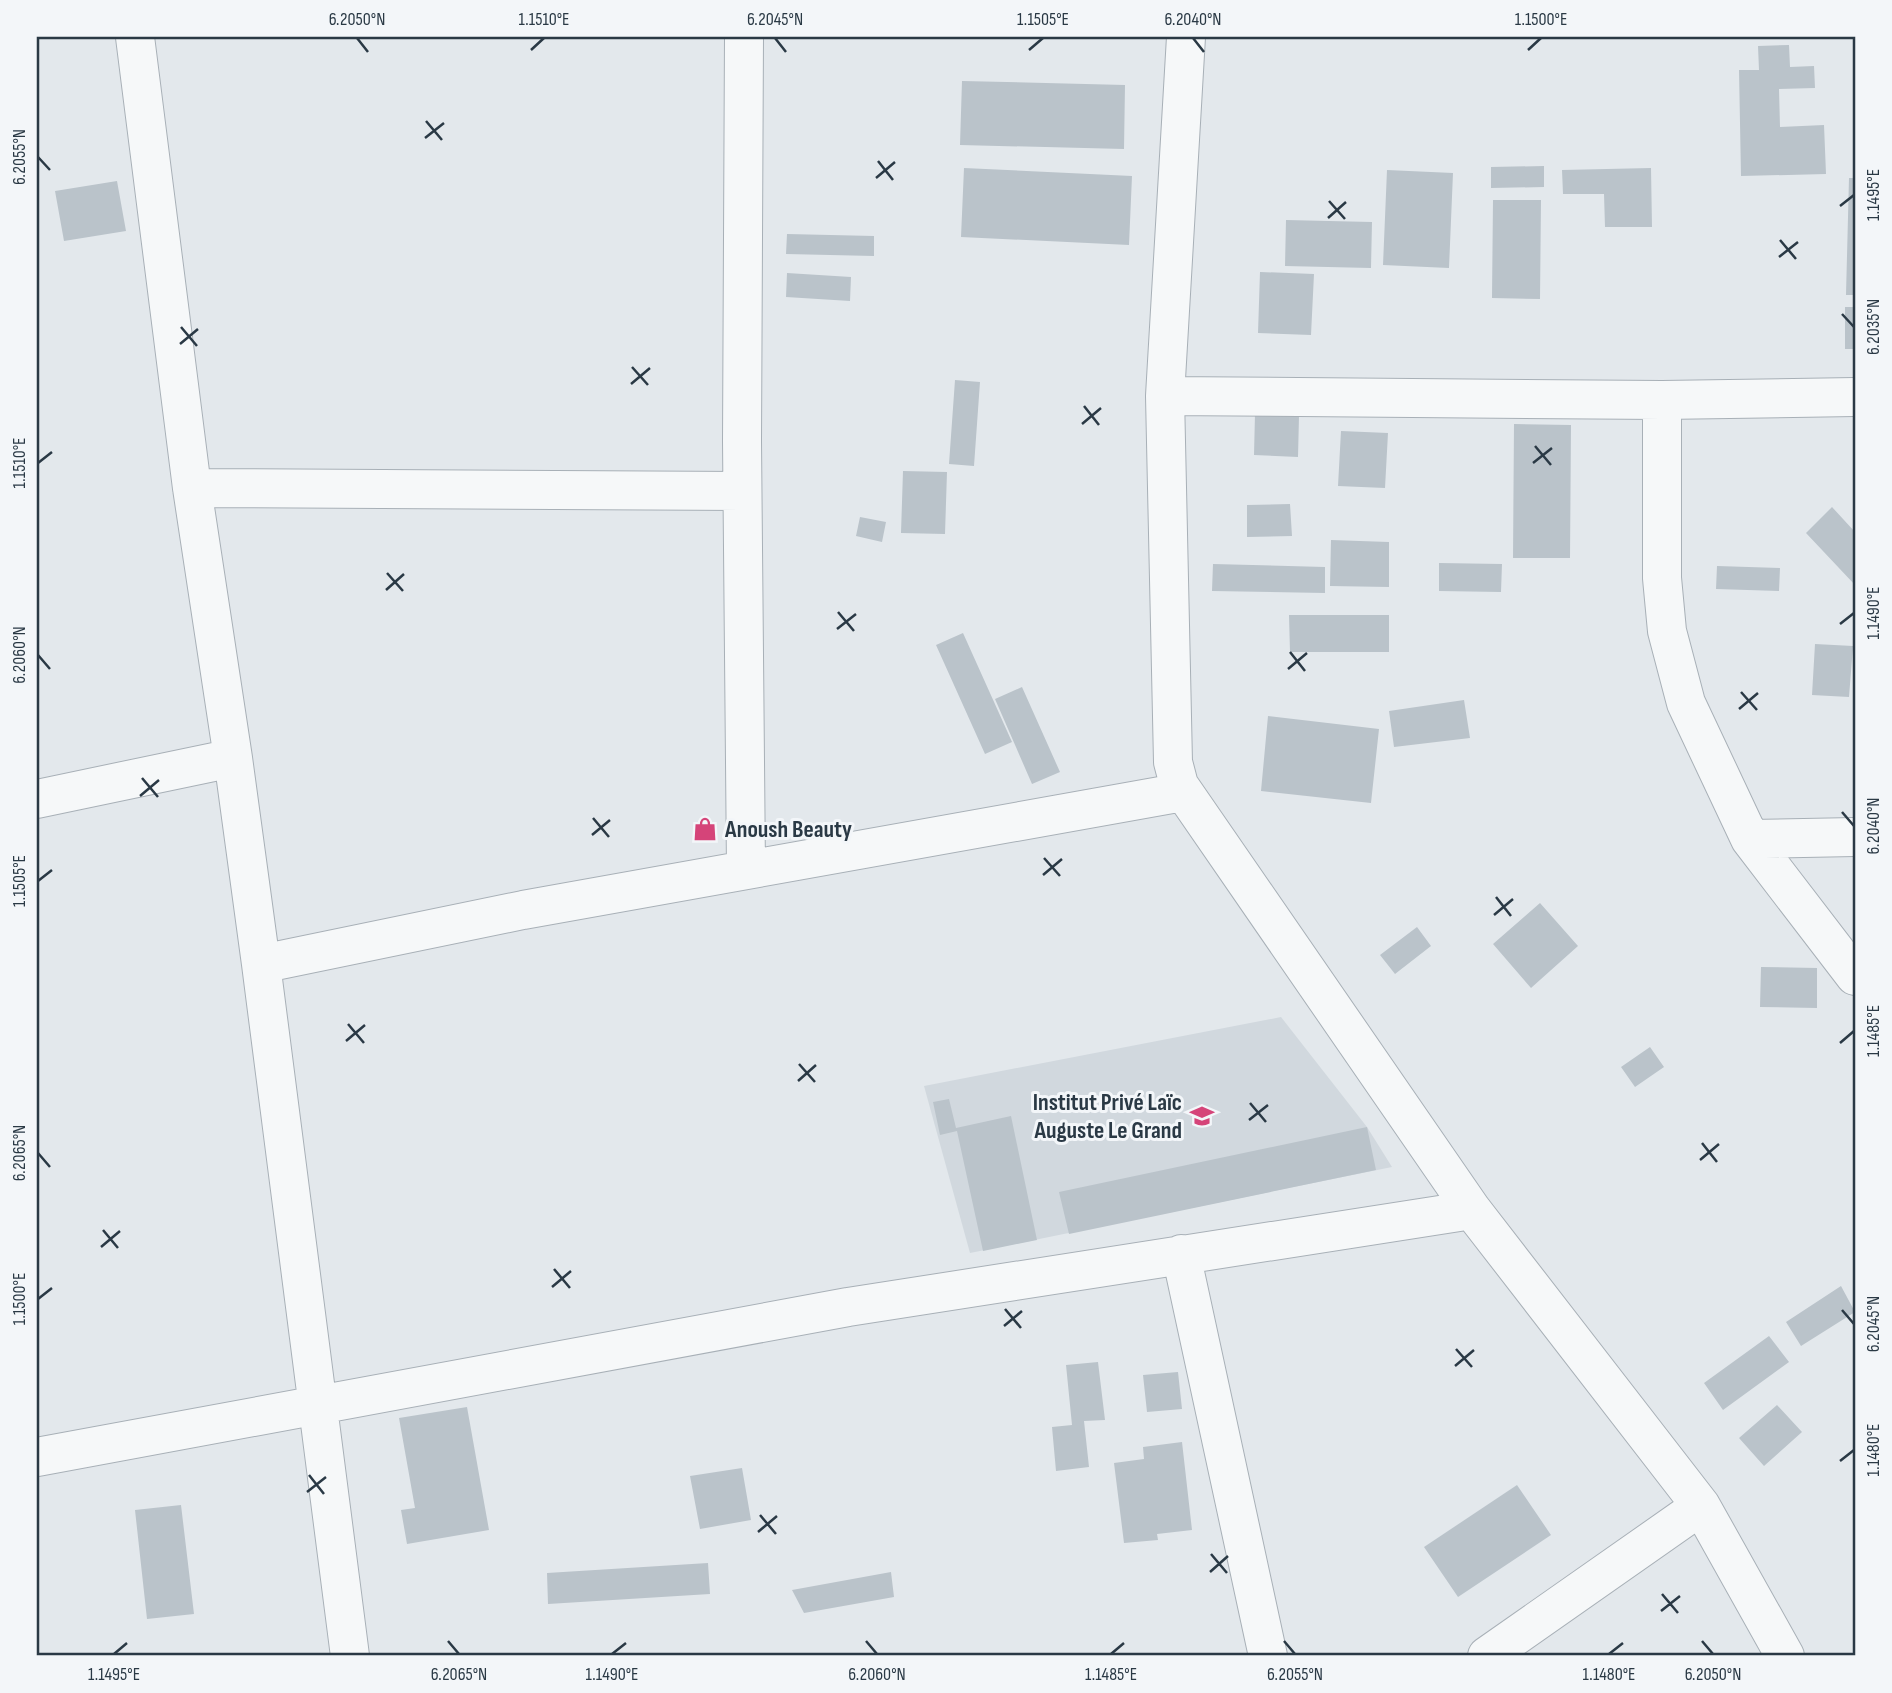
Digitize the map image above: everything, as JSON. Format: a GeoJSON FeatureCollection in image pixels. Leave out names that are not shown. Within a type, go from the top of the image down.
{"type":"FeatureCollection","features":[{"type":"Feature","properties":{"kind":"street"},"geometry":{"type":"LineString","coordinates":[[135,37],[192,488],[261,964],[350,1656]]}},
{"type":"Feature","properties":{"kind":"street"},"geometry":{"type":"LineString","coordinates":[[744,37],[742,491],[746,869]]}},
{"type":"Feature","properties":{"kind":"street"},"geometry":{"type":"LineString","coordinates":[[1186,37],[1165,396],[1175,776],[1182,792],[1472,1210],[1700,1506],[1785,1656]]}},
{"type":"Feature","properties":{"kind":"street"},"geometry":{"type":"LineString","coordinates":[[1165,396],[1662,400],[1855,397]]}},
{"type":"Feature","properties":{"kind":"street"},"geometry":{"type":"LineString","coordinates":[[1662,400],[1662,578],[1667,631],[1686,703],[1750,839],[1855,976]]}},
{"type":"Feature","properties":{"kind":"street"},"geometry":{"type":"LineString","coordinates":[[192,488],[742,491]]}},
{"type":"Feature","properties":{"kind":"street"},"geometry":{"type":"LineString","coordinates":[[37,799],[233,758]]}},
{"type":"Feature","properties":{"kind":"street"},"geometry":{"type":"LineString","coordinates":[[261,964],[523,910],[1182,792]]}},
{"type":"Feature","properties":{"kind":"street"},"geometry":{"type":"LineString","coordinates":[[1750,839],[1855,837]]}},
{"type":"Feature","properties":{"kind":"street"},"geometry":{"type":"LineString","coordinates":[[37,1457],[848,1307],[1472,1210]]}},
{"type":"Feature","properties":{"kind":"street"},"geometry":{"type":"LineString","coordinates":[[1181,1254],[1268,1656]]}},
{"type":"Feature","properties":{"kind":"street"},"geometry":{"type":"LineString","coordinates":[[1487,1656],[1700,1506]]}},
{"type":"Feature","properties":{"kind":"shaded area"},"geometry":{"type":"Polygon","coordinates":[[[1281,1017],[1367,1127],[1392,1167],[970,1253],[924,1086],[1281,1017]]]}},
{"type":"Feature","properties":{"kind":"building"},"geometry":{"type":"Polygon","coordinates":[[[1789,45],[1790,67],[1814,66],[1815,88],[1779,89],[1780,127],[1824,125],[1826,174],[1741,176],[1739,70],[1759,70],[1758,46],[1789,45]]]}},
{"type":"Feature","properties":{"kind":"building"},"geometry":{"type":"Polygon","coordinates":[[[962,81],[1125,85],[1124,149],[960,145],[962,81]]]}},
{"type":"Feature","properties":{"kind":"building"},"geometry":{"type":"Polygon","coordinates":[[[1544,166],[1544,187],[1491,188],[1491,167],[1544,166]]]}},
{"type":"Feature","properties":{"kind":"building"},"geometry":{"type":"Polygon","coordinates":[[[964,168],[1132,176],[1129,245],[961,237],[964,168]]]}},
{"type":"Feature","properties":{"kind":"building"},"geometry":{"type":"Polygon","coordinates":[[[1651,168],[1652,227],[1605,227],[1604,194],[1563,194],[1562,170],[1651,168]]]}},
{"type":"Feature","properties":{"kind":"building"},"geometry":{"type":"Polygon","coordinates":[[[1387,170],[1453,173],[1449,268],[1383,265],[1387,170]]]}},
{"type":"Feature","properties":{"kind":"building"},"geometry":{"type":"Polygon","coordinates":[[[1849,178],[1855,178],[1855,295],[1846,295],[1849,178]]]}},
{"type":"Feature","properties":{"kind":"building"},"geometry":{"type":"Polygon","coordinates":[[[117,181],[126,231],[64,241],[55,191],[117,181]]]}},
{"type":"Feature","properties":{"kind":"building"},"geometry":{"type":"Polygon","coordinates":[[[1493,200],[1541,200],[1540,299],[1492,298],[1493,200]]]}},
{"type":"Feature","properties":{"kind":"building"},"geometry":{"type":"Polygon","coordinates":[[[1286,220],[1372,222],[1371,268],[1285,266],[1286,220]]]}},
{"type":"Feature","properties":{"kind":"building"},"geometry":{"type":"Polygon","coordinates":[[[787,234],[874,236],[874,256],[786,254],[787,234]]]}},
{"type":"Feature","properties":{"kind":"building"},"geometry":{"type":"Polygon","coordinates":[[[1260,272],[1314,274],[1311,335],[1258,333],[1260,272]]]}},
{"type":"Feature","properties":{"kind":"building"},"geometry":{"type":"Polygon","coordinates":[[[787,273],[851,277],[850,301],[786,297],[787,273]]]}},
{"type":"Feature","properties":{"kind":"building"},"geometry":{"type":"Polygon","coordinates":[[[1845,307],[1855,307],[1855,349],[1845,349],[1845,307]]]}},
{"type":"Feature","properties":{"kind":"building"},"geometry":{"type":"Polygon","coordinates":[[[955,380],[980,382],[974,466],[949,464],[955,380]]]}},
{"type":"Feature","properties":{"kind":"building"},"geometry":{"type":"Polygon","coordinates":[[[1255,414],[1299,416],[1298,457],[1254,455],[1255,414]]]}},
{"type":"Feature","properties":{"kind":"building"},"geometry":{"type":"Polygon","coordinates":[[[1514,424],[1571,425],[1570,558],[1513,558],[1514,424]]]}},
{"type":"Feature","properties":{"kind":"building"},"geometry":{"type":"Polygon","coordinates":[[[1341,431],[1388,433],[1385,488],[1338,486],[1341,431]]]}},
{"type":"Feature","properties":{"kind":"building"},"geometry":{"type":"Polygon","coordinates":[[[903,471],[947,472],[945,534],[901,533],[903,471]]]}},
{"type":"Feature","properties":{"kind":"building"},"geometry":{"type":"Polygon","coordinates":[[[1290,504],[1292,536],[1247,537],[1247,505],[1290,504]]]}},
{"type":"Feature","properties":{"kind":"building"},"geometry":{"type":"Polygon","coordinates":[[[1832,507],[1855,532],[1855,585],[1806,533],[1832,507]]]}},
{"type":"Feature","properties":{"kind":"building"},"geometry":{"type":"Polygon","coordinates":[[[860,517],[886,522],[882,542],[856,536],[860,517]]]}},
{"type":"Feature","properties":{"kind":"building"},"geometry":{"type":"Polygon","coordinates":[[[1331,540],[1389,542],[1389,587],[1330,586],[1331,540]]]}},
{"type":"Feature","properties":{"kind":"building"},"geometry":{"type":"Polygon","coordinates":[[[1439,563],[1502,564],[1501,592],[1439,591],[1439,563]]]}},
{"type":"Feature","properties":{"kind":"building"},"geometry":{"type":"Polygon","coordinates":[[[1213,564],[1325,567],[1325,593],[1212,591],[1213,564]]]}},
{"type":"Feature","properties":{"kind":"building"},"geometry":{"type":"Polygon","coordinates":[[[1717,566],[1780,568],[1779,591],[1716,589],[1717,566]]]}},
{"type":"Feature","properties":{"kind":"building"},"geometry":{"type":"Polygon","coordinates":[[[1289,615],[1389,615],[1389,652],[1290,652],[1289,615]]]}},
{"type":"Feature","properties":{"kind":"building"},"geometry":{"type":"Polygon","coordinates":[[[963,633],[1012,742],[985,754],[936,645],[963,633]]]}},
{"type":"Feature","properties":{"kind":"building"},"geometry":{"type":"Polygon","coordinates":[[[1815,644],[1853,646],[1849,697],[1812,695],[1815,644]]]}},
{"type":"Feature","properties":{"kind":"building"},"geometry":{"type":"Polygon","coordinates":[[[1022,687],[1060,772],[1032,784],[995,699],[1022,687]]]}},
{"type":"Feature","properties":{"kind":"building"},"geometry":{"type":"Polygon","coordinates":[[[1464,700],[1470,738],[1394,747],[1389,711],[1464,700]]]}},
{"type":"Feature","properties":{"kind":"building"},"geometry":{"type":"Polygon","coordinates":[[[1268,716],[1379,729],[1371,803],[1261,791],[1268,716]]]}},
{"type":"Feature","properties":{"kind":"building"},"geometry":{"type":"Polygon","coordinates":[[[1540,903],[1578,946],[1531,988],[1493,944],[1540,903]]]}},
{"type":"Feature","properties":{"kind":"building"},"geometry":{"type":"Polygon","coordinates":[[[1417,927],[1431,946],[1395,974],[1380,955],[1417,927]]]}},
{"type":"Feature","properties":{"kind":"building"},"geometry":{"type":"Polygon","coordinates":[[[1761,967],[1817,968],[1817,1008],[1760,1007],[1761,967]]]}},
{"type":"Feature","properties":{"kind":"building"},"geometry":{"type":"Polygon","coordinates":[[[1650,1047],[1664,1067],[1635,1087],[1621,1067],[1650,1047]]]}},
{"type":"Feature","properties":{"kind":"building"},"geometry":{"type":"Polygon","coordinates":[[[949,1099],[956,1128],[1011,1116],[1037,1240],[983,1251],[957,1131],[940,1135],[933,1102],[949,1099]]]}},
{"type":"Feature","properties":{"kind":"building"},"geometry":{"type":"Polygon","coordinates":[[[1367,1127],[1376,1170],[1069,1234],[1059,1192],[1367,1127]]]}},
{"type":"Feature","properties":{"kind":"building"},"geometry":{"type":"Polygon","coordinates":[[[1841,1286],[1855,1312],[1801,1346],[1786,1322],[1841,1286]]]}},
{"type":"Feature","properties":{"kind":"building"},"geometry":{"type":"Polygon","coordinates":[[[1769,1336],[1789,1362],[1723,1410],[1704,1383],[1769,1336]]]}},
{"type":"Feature","properties":{"kind":"building"},"geometry":{"type":"Polygon","coordinates":[[[1098,1362],[1105,1420],[1084,1421],[1089,1467],[1056,1471],[1052,1427],[1072,1425],[1066,1365],[1098,1362]]]}},
{"type":"Feature","properties":{"kind":"building"},"geometry":{"type":"Polygon","coordinates":[[[1178,1372],[1182,1409],[1147,1412],[1143,1375],[1178,1372]]]}},
{"type":"Feature","properties":{"kind":"building"},"geometry":{"type":"Polygon","coordinates":[[[1777,1405],[1802,1432],[1764,1466],[1739,1438],[1777,1405]]]}},
{"type":"Feature","properties":{"kind":"building"},"geometry":{"type":"Polygon","coordinates":[[[467,1407],[489,1530],[407,1544],[401,1510],[415,1508],[399,1418],[467,1407]]]}},
{"type":"Feature","properties":{"kind":"building"},"geometry":{"type":"Polygon","coordinates":[[[1182,1442],[1192,1530],[1157,1534],[1158,1540],[1124,1543],[1114,1463],[1144,1459],[1143,1447],[1182,1442]]]}},
{"type":"Feature","properties":{"kind":"building"},"geometry":{"type":"Polygon","coordinates":[[[742,1468],[751,1520],[700,1529],[690,1476],[742,1468]]]}},
{"type":"Feature","properties":{"kind":"building"},"geometry":{"type":"Polygon","coordinates":[[[1517,1485],[1551,1535],[1458,1597],[1424,1547],[1517,1485]]]}},
{"type":"Feature","properties":{"kind":"building"},"geometry":{"type":"Polygon","coordinates":[[[181,1505],[194,1614],[147,1619],[135,1510],[181,1505]]]}},
{"type":"Feature","properties":{"kind":"building"},"geometry":{"type":"Polygon","coordinates":[[[708,1563],[710,1594],[548,1604],[547,1573],[708,1563]]]}},
{"type":"Feature","properties":{"kind":"building"},"geometry":{"type":"Polygon","coordinates":[[[891,1572],[894,1597],[804,1613],[792,1590],[891,1572]]]}},
{"type":"Feature","properties":{"kind":"place","name":"Anoush Beauty"},"geometry":{"type":"Point","coordinates":[705,829]}},
{"type":"Feature","properties":{"kind":"place","name":"Institut Privé Laïc Auguste Le Grand"},"geometry":{"type":"Point","coordinates":[1202,1116]}}]}
